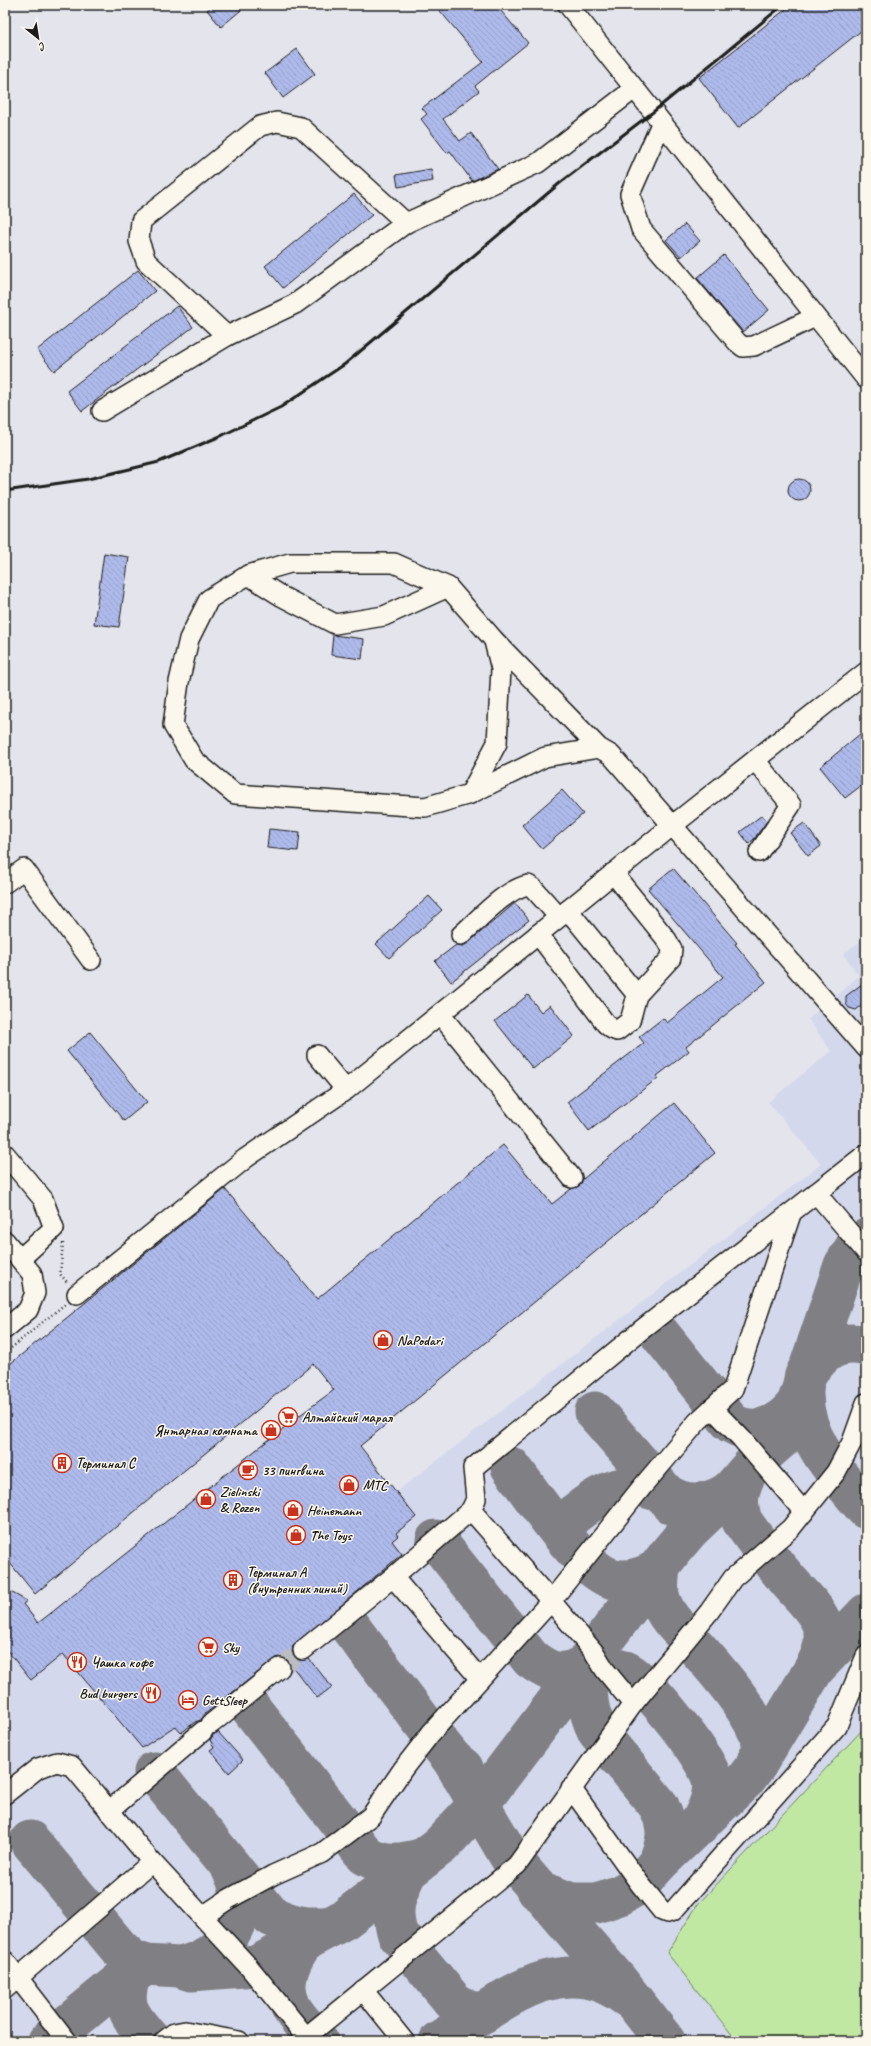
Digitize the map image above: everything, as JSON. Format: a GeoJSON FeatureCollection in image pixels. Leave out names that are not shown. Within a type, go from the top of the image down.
{"type":"FeatureCollection","features":[{"type":"Feature","properties":{"kind":"street"},"geometry":{"type":"LineString","coordinates":[[568,5],[661,124],[866,379]]}},
{"type":"Feature","properties":{"kind":"street"},"geometry":{"type":"LineString","coordinates":[[102,411],[227,336],[295,304],[406,223],[538,163],[634,89]]}},
{"type":"Feature","properties":{"kind":"street"},"geometry":{"type":"LineString","coordinates":[[227,336],[146,261],[139,241],[141,221],[260,126],[277,122],[300,127],[406,223]]}},
{"type":"Feature","properties":{"kind":"street"},"geometry":{"type":"LineString","coordinates":[[661,124],[630,194],[641,229],[737,342],[743,347],[754,346],[815,317]]}},
{"type":"Feature","properties":{"kind":"street"},"geometry":{"type":"LineString","coordinates":[[599,748],[545,757],[470,794],[425,806],[235,794],[194,760],[173,725],[179,682],[189,639],[209,599],[248,576],[290,563],[394,563],[448,587],[494,640],[599,748],[611,754],[673,825],[773,951],[866,1048]]}},
{"type":"Feature","properties":{"kind":"street"},"geometry":{"type":"LineString","coordinates":[[248,576],[281,596],[335,624],[384,616],[448,587]]}},
{"type":"Feature","properties":{"kind":"street"},"geometry":{"type":"LineString","coordinates":[[470,794],[497,743],[502,669],[494,640]]}},
{"type":"Feature","properties":{"kind":"street"},"geometry":{"type":"LineString","coordinates":[[77,1294],[246,1158],[346,1090],[613,873],[866,672]]}},
{"type":"Feature","properties":{"kind":"street"},"geometry":{"type":"LineString","coordinates":[[755,760],[791,805],[759,852]]}},
{"type":"Feature","properties":{"kind":"street"},"geometry":{"type":"LineString","coordinates":[[5,883],[24,869],[91,960]]}},
{"type":"Feature","properties":{"kind":"street"},"geometry":{"type":"LineString","coordinates":[[538,934],[612,1029],[618,1031],[630,1021],[637,995],[671,958],[672,949],[667,940],[613,873]]}},
{"type":"Feature","properties":{"kind":"street"},"geometry":{"type":"LineString","coordinates":[[461,935],[510,893],[521,886],[528,885],[534,888],[564,913],[637,995]]}},
{"type":"Feature","properties":{"kind":"street"},"geometry":{"type":"LineString","coordinates":[[440,1014],[572,1178]]}},
{"type":"Feature","properties":{"kind":"street"},"geometry":{"type":"LineString","coordinates":[[317,1055],[346,1090]]}},
{"type":"Feature","properties":{"kind":"street"},"geometry":{"type":"LineString","coordinates":[[5,1154],[43,1198],[54,1228],[20,1259]]}},
{"type":"Feature","properties":{"kind":"street"},"geometry":{"type":"LineString","coordinates":[[303,1650],[393,1577],[470,1510],[476,1499],[473,1468],[640,1331],[866,1154]]}},
{"type":"Feature","properties":{"kind":"street"},"geometry":{"type":"LineString","coordinates":[[816,1193],[866,1252]]}},
{"type":"Feature","properties":{"kind":"street"},"geometry":{"type":"LineString","coordinates":[[203,1916],[227,1900],[273,1875],[322,1853],[371,1816],[403,1769],[431,1733],[551,1601],[642,1487],[698,1421],[734,1386],[790,1214]]}},
{"type":"Feature","properties":{"kind":"street"},"geometry":{"type":"LineString","coordinates":[[5,1242],[32,1274],[35,1293],[28,1310],[5,1329]]}},
{"type":"Feature","properties":{"kind":"street"},"geometry":{"type":"LineString","coordinates":[[5,1794],[38,1768],[56,1762],[72,1766],[152,1862],[249,1966],[303,2039],[517,1865],[633,1704],[709,1612],[739,1571],[790,1528],[836,1472],[852,1442],[866,1403]]}},
{"type":"Feature","properties":{"kind":"street"},"geometry":{"type":"LineString","coordinates":[[712,1408],[741,1438],[804,1512]]}},
{"type":"Feature","properties":{"kind":"street"},"geometry":{"type":"LineString","coordinates":[[470,1510],[594,1652],[605,1670],[633,1704]]}},
{"type":"Feature","properties":{"kind":"street"},"geometry":{"type":"LineString","coordinates":[[393,1577],[480,1679]]}},
{"type":"Feature","properties":{"kind":"street"},"geometry":{"type":"LineString","coordinates":[[571,1788],[640,1884],[662,1910],[667,1913],[673,1911],[837,1726],[866,1656]]}},
{"type":"Feature","properties":{"kind":"street"},"geometry":{"type":"LineString","coordinates":[[109,1811],[207,1727],[280,1668]]}},
{"type":"Feature","properties":{"kind":"street"},"geometry":{"type":"LineString","coordinates":[[12,1984],[152,1862]]}},
{"type":"Feature","properties":{"kind":"street"},"geometry":{"type":"LineString","coordinates":[[5,1961],[12,1984],[67,2041]]}},
{"type":"Feature","properties":{"kind":"street"},"geometry":{"type":"LineString","coordinates":[[363,1990],[404,2041]]}},
{"type":"Feature","properties":{"kind":"street"},"geometry":{"type":"LineString","coordinates":[[164,2041],[174,2033],[185,2031],[239,2041]]}},
{"type":"Feature","properties":{"kind":"path"},"geometry":{"type":"LineString","coordinates":[[5,1354],[77,1294]]}},
{"type":"Feature","properties":{"kind":"shaded area"},"geometry":{"type":"Polygon","coordinates":[[[866,937],[866,2041],[5,2041],[5,1589],[15,1595],[38,1623],[322,1398],[396,1492],[821,1164],[768,1102],[831,1051],[808,1019],[859,976],[843,954],[866,937]]]}},
{"type":"Feature","properties":{"kind":"green space"},"geometry":{"type":"Polygon","coordinates":[[[866,1726],[866,2041],[737,2041],[667,1953],[698,1904],[866,1726]]]}},
{"type":"Feature","properties":{"kind":"building"},"geometry":{"type":"Polygon","coordinates":[[[214,5],[247,5],[221,27],[207,10],[214,5]]]}},
{"type":"Feature","properties":{"kind":"building"},"geometry":{"type":"Polygon","coordinates":[[[435,5],[496,5],[528,43],[475,86],[479,91],[443,119],[460,141],[471,133],[498,169],[472,181],[450,151],[447,153],[421,119],[427,114],[422,108],[483,62],[435,5]]]}},
{"type":"Feature","properties":{"kind":"building"},"geometry":{"type":"Polygon","coordinates":[[[791,5],[866,5],[866,27],[738,128],[699,78],[791,5]]]}},
{"type":"Feature","properties":{"kind":"building"},"geometry":{"type":"Polygon","coordinates":[[[297,49],[315,74],[283,98],[265,73],[297,49]]]}},
{"type":"Feature","properties":{"kind":"building"},"geometry":{"type":"Polygon","coordinates":[[[431,169],[433,181],[398,187],[396,175],[431,169]]]}},
{"type":"Feature","properties":{"kind":"building"},"geometry":{"type":"Polygon","coordinates":[[[354,194],[372,215],[283,288],[265,266],[354,194]]]}},
{"type":"Feature","properties":{"kind":"building"},"geometry":{"type":"Polygon","coordinates":[[[685,224],[700,241],[681,257],[666,240],[685,224]]]}},
{"type":"Feature","properties":{"kind":"building"},"geometry":{"type":"Polygon","coordinates":[[[724,255],[769,310],[743,332],[697,278],[724,255]]]}},
{"type":"Feature","properties":{"kind":"building"},"geometry":{"type":"Polygon","coordinates":[[[138,270],[155,291],[54,371],[37,350],[138,270]]]}},
{"type":"Feature","properties":{"kind":"building"},"geometry":{"type":"Polygon","coordinates":[[[177,306],[193,327],[82,411],[67,391],[177,306]]]}},
{"type":"Feature","properties":{"kind":"building"},"geometry":{"type":"Polygon","coordinates":[[[799,479],[807,482],[810,490],[807,498],[799,501],[791,498],[788,490],[791,482],[799,479]]]}},
{"type":"Feature","properties":{"kind":"building"},"geometry":{"type":"Polygon","coordinates":[[[104,553],[129,557],[119,627],[94,624],[104,553]]]}},
{"type":"Feature","properties":{"kind":"building"},"geometry":{"type":"Polygon","coordinates":[[[333,635],[364,639],[362,659],[331,655],[333,635]]]}},
{"type":"Feature","properties":{"kind":"building"},"geometry":{"type":"Polygon","coordinates":[[[866,729],[866,782],[845,798],[820,767],[866,729]]]}},
{"type":"Feature","properties":{"kind":"building"},"geometry":{"type":"Polygon","coordinates":[[[562,790],[583,814],[542,849],[522,825],[562,790]]]}},
{"type":"Feature","properties":{"kind":"building"},"geometry":{"type":"Polygon","coordinates":[[[762,815],[767,821],[749,844],[740,832],[762,815]]]}},
{"type":"Feature","properties":{"kind":"building"},"geometry":{"type":"Polygon","coordinates":[[[804,823],[821,846],[808,856],[790,833],[804,823]]]}},
{"type":"Feature","properties":{"kind":"building"},"geometry":{"type":"Polygon","coordinates":[[[269,829],[300,832],[298,851],[267,848],[269,829]]]}},
{"type":"Feature","properties":{"kind":"building"},"geometry":{"type":"Polygon","coordinates":[[[673,868],[737,943],[735,944],[766,982],[686,1047],[689,1051],[657,1076],[658,1078],[589,1131],[567,1102],[644,1043],[639,1037],[663,1018],[667,1023],[723,977],[648,889],[673,868]]]}},
{"type":"Feature","properties":{"kind":"building"},"geometry":{"type":"Polygon","coordinates":[[[429,896],[442,910],[389,958],[376,944],[429,896]]]}},
{"type":"Feature","properties":{"kind":"building"},"geometry":{"type":"Polygon","coordinates":[[[515,903],[529,920],[451,982],[435,961],[456,945],[463,946],[468,943],[515,903]]]}},
{"type":"Feature","properties":{"kind":"building"},"geometry":{"type":"Polygon","coordinates":[[[866,981],[866,1002],[856,1010],[849,1008],[846,1004],[846,996],[866,981]]]}},
{"type":"Feature","properties":{"kind":"building"},"geometry":{"type":"Polygon","coordinates":[[[528,995],[541,1012],[550,1005],[574,1036],[533,1069],[495,1021],[528,995]]]}},
{"type":"Feature","properties":{"kind":"building"},"geometry":{"type":"Polygon","coordinates":[[[90,1032],[147,1102],[124,1121],[67,1051],[90,1032]]]}},
{"type":"Feature","properties":{"kind":"building"},"geometry":{"type":"Polygon","coordinates":[[[674,1103],[715,1153],[360,1446],[416,1517],[396,1533],[398,1536],[392,1541],[402,1554],[293,1646],[292,1652],[295,1657],[299,1660],[309,1659],[332,1687],[317,1698],[288,1661],[284,1658],[278,1657],[205,1714],[201,1720],[195,1722],[181,1733],[175,1726],[142,1748],[63,1654],[31,1680],[5,1648],[5,1589],[27,1601],[23,1604],[38,1623],[300,1415],[334,1390],[313,1364],[35,1594],[5,1557],[5,1368],[225,1189],[317,1299],[503,1145],[552,1204],[571,1189],[579,1186],[583,1179],[674,1103]]]}},
{"type":"Feature","properties":{"kind":"building"},"geometry":{"type":"Polygon","coordinates":[[[218,1732],[243,1760],[229,1773],[210,1750],[214,1747],[210,1740],[213,1735],[218,1732]]]}},
{"type":"Feature","properties":{"kind":"taxiway"},"geometry":{"type":"LineString","coordinates":[[48,2041],[121,1981],[146,1965],[179,1967],[191,1971],[256,1966],[345,1919],[441,1845],[479,1804],[672,1550],[689,1530],[732,1489],[758,1459],[783,1437],[790,1424],[844,1265],[854,1249],[866,1239]]}},
{"type":"Feature","properties":{"kind":"taxiway"},"geometry":{"type":"LineString","coordinates":[[659,1333],[731,1423],[748,1429],[766,1427],[781,1419],[795,1406]]}},
{"type":"Feature","properties":{"kind":"taxiway"},"geometry":{"type":"LineString","coordinates":[[866,1346],[846,1344],[829,1350],[810,1367],[806,1373],[803,1394],[809,1427],[816,1442],[834,1470],[866,1509]]}},
{"type":"Feature","properties":{"kind":"taxiway"},"geometry":{"type":"LineString","coordinates":[[595,1412],[666,1494],[682,1501],[698,1503],[706,1502],[722,1496],[730,1491]]}},
{"type":"Feature","properties":{"kind":"taxiway"},"geometry":{"type":"LineString","coordinates":[[511,1467],[556,1528],[583,1559],[596,1570],[614,1579],[628,1580],[641,1577],[660,1568]]}},
{"type":"Feature","properties":{"kind":"taxiway"},"geometry":{"type":"LineString","coordinates":[[746,1474],[741,1486],[739,1497],[739,1509],[742,1521],[775,1565],[813,1609],[821,1621],[824,1634],[824,1644],[821,1655],[814,1669]]}},
{"type":"Feature","properties":{"kind":"taxiway"},"geometry":{"type":"LineString","coordinates":[[557,1528],[596,1498],[618,1489],[630,1487],[648,1488],[666,1494],[671,1504]]}},
{"type":"Feature","properties":{"kind":"taxiway"},"geometry":{"type":"LineString","coordinates":[[436,1540],[531,1659],[545,1668],[557,1672],[569,1671],[584,1665]]}},
{"type":"Feature","properties":{"kind":"taxiway"},"geometry":{"type":"LineString","coordinates":[[660,1568],[658,1584],[660,1599],[668,1615],[675,1625],[720,1674],[753,1721],[759,1734],[761,1746],[757,1764]]}},
{"type":"Feature","properties":{"kind":"taxiway"},"geometry":{"type":"LineString","coordinates":[[537,1890],[571,1903],[597,1903],[620,1895],[640,1884],[658,1863],[745,1780],[757,1764],[814,1669],[866,1614]]}},
{"type":"Feature","properties":{"kind":"taxiway"},"geometry":{"type":"LineString","coordinates":[[343,1618],[431,1733],[452,1759],[463,1768]]}},
{"type":"Feature","properties":{"kind":"taxiway"},"geometry":{"type":"LineString","coordinates":[[594,1652],[589,1673],[587,1693],[593,1722],[598,1732],[659,1806],[666,1828],[666,1834],[664,1848],[658,1863]]}},
{"type":"Feature","properties":{"kind":"taxiway"},"geometry":{"type":"LineString","coordinates":[[568,1686],[595,1671],[617,1669],[625,1671],[646,1688],[688,1738],[700,1755],[712,1780],[713,1786],[711,1798],[699,1826]]}},
{"type":"Feature","properties":{"kind":"taxiway"},"geometry":{"type":"LineString","coordinates":[[242,1697],[365,1855],[372,1859],[386,1863],[409,1862],[424,1858]]}},
{"type":"Feature","properties":{"kind":"taxiway"},"geometry":{"type":"LineString","coordinates":[[452,1759],[510,1857],[617,1980],[665,2041]]}},
{"type":"Feature","properties":{"kind":"taxiway"},"geometry":{"type":"LineString","coordinates":[[154,1772],[271,1916],[300,1926],[331,1926]]}},
{"type":"Feature","properties":{"kind":"taxiway"},"geometry":{"type":"LineString","coordinates":[[30,1841],[119,1948],[131,1959],[146,1965]]}},
{"type":"Feature","properties":{"kind":"taxiway"},"geometry":{"type":"LineString","coordinates":[[187,1965],[211,1954],[221,1945],[235,1924],[239,1911],[240,1898],[237,1882],[231,1867]]}},
{"type":"Feature","properties":{"kind":"taxiway"},"geometry":{"type":"LineString","coordinates":[[407,1871],[395,1902],[394,1917],[398,1935],[453,2001],[469,2012],[485,2012]]}},
{"type":"Feature","properties":{"kind":"taxiway"},"geometry":{"type":"LineString","coordinates":[[304,1941],[294,1956],[288,1972],[286,1990],[291,2007],[318,2041]]}},
{"type":"Feature","properties":{"kind":"taxiway"},"geometry":{"type":"LineString","coordinates":[[131,1974],[126,1995],[129,2011],[151,2041]]}},
{"type":"Feature","properties":{"kind":"taxiway"},"geometry":{"type":"LineString","coordinates":[[439,2041],[506,1998],[529,1987],[553,1979],[577,1977],[602,1983],[627,1997]]}},
{"type":"Feature","properties":{"kind":"tunnel"},"geometry":{"type":"LineString","coordinates":[[280,1668],[303,1650]]}},
{"type":"Feature","properties":{"kind":"railway"},"geometry":{"type":"LineString","coordinates":[[5,491],[88,479],[159,462],[223,435],[281,407],[345,364],[560,183],[653,112],[783,5]]}},
{"type":"Feature","properties":{"kind":"place","name":"NaPodari"},"geometry":{"type":"Point","coordinates":[383,1340]}},
{"type":"Feature","properties":{"kind":"place","name":"Алтайский марал"},"geometry":{"type":"Point","coordinates":[288,1417]}},
{"type":"Feature","properties":{"kind":"place","name":"Янтарная комната"},"geometry":{"type":"Point","coordinates":[271,1430]}},
{"type":"Feature","properties":{"kind":"place","name":"Терминал С"},"geometry":{"type":"Point","coordinates":[62,1463]}},
{"type":"Feature","properties":{"kind":"place","name":"33 пингвина"},"geometry":{"type":"Point","coordinates":[248,1470]}},
{"type":"Feature","properties":{"kind":"place","name":"МТС"},"geometry":{"type":"Point","coordinates":[349,1485]}},
{"type":"Feature","properties":{"kind":"place","name":"Zielinski & Rozen"},"geometry":{"type":"Point","coordinates":[206,1499]}},
{"type":"Feature","properties":{"kind":"place","name":"Heinemann"},"geometry":{"type":"Point","coordinates":[293,1510]}},
{"type":"Feature","properties":{"kind":"place","name":"The Toys"},"geometry":{"type":"Point","coordinates":[296,1535]}},
{"type":"Feature","properties":{"kind":"place","name":"Терминал А (внутренних линий)"},"geometry":{"type":"Point","coordinates":[233,1580]}},
{"type":"Feature","properties":{"kind":"place","name":"Sky"},"geometry":{"type":"Point","coordinates":[208,1647]}},
{"type":"Feature","properties":{"kind":"place","name":"Чашка кофе"},"geometry":{"type":"Point","coordinates":[77,1662]}},
{"type":"Feature","properties":{"kind":"place","name":"Bud burgers"},"geometry":{"type":"Point","coordinates":[151,1693]}},
{"type":"Feature","properties":{"kind":"place","name":"GettSleep"},"geometry":{"type":"Point","coordinates":[188,1700]}}]}
